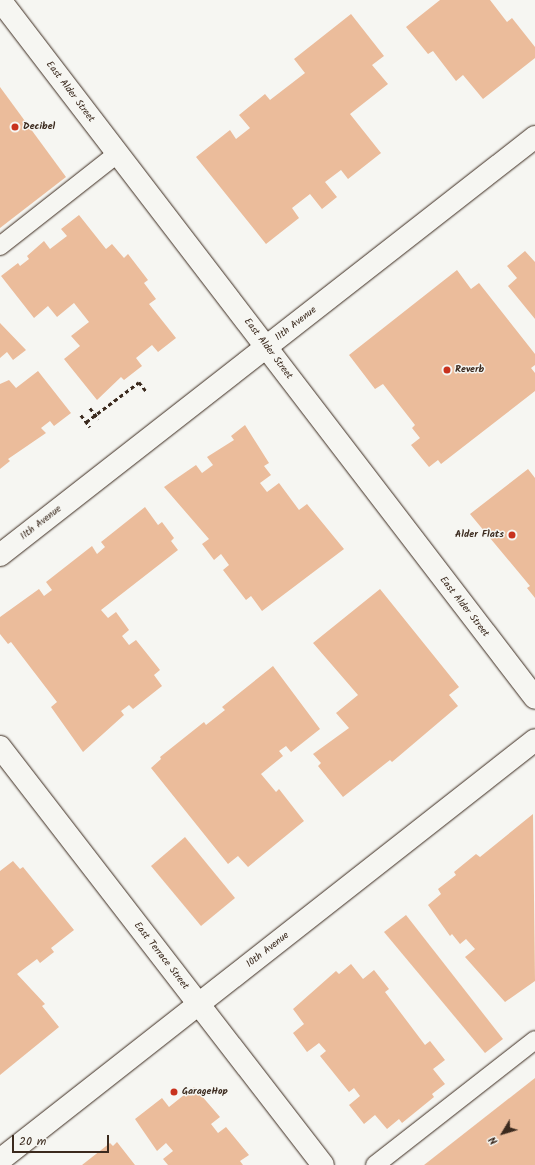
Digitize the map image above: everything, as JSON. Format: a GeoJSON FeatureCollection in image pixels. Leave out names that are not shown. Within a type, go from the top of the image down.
{"type":"FeatureCollection","features":[{"type":"Feature","properties":{"kind":"street","name":"East Alder Street"},"geometry":{"type":"LineString","coordinates":[[0,0],[535,698]]}},
{"type":"Feature","properties":{"kind":"street","name":"11th Avenue"},"geometry":{"type":"LineString","coordinates":[[0,555],[535,137]]}},
{"type":"Feature","properties":{"kind":"street","name":"10th Avenue"},"geometry":{"type":"LineString","coordinates":[[0,1160],[535,740]]}},
{"type":"Feature","properties":{"kind":"street","name":"East Terrace Street"},"geometry":{"type":"LineString","coordinates":[[0,747],[323,1165]]}},
{"type":"Feature","properties":{"kind":"lane"},"geometry":{"type":"LineString","coordinates":[[0,246],[117,154]]}},
{"type":"Feature","properties":{"kind":"lane"},"geometry":{"type":"LineString","coordinates":[[375,1165],[535,1040]]}},
{"type":"Feature","properties":{"kind":"path"},"geometry":{"type":"LineString","coordinates":[[86,422],[139,382],[146,391]]}},
{"type":"Feature","properties":{"kind":"path"},"geometry":{"type":"LineString","coordinates":[[90,408],[99,419]]}},
{"type":"Feature","properties":{"kind":"path"},"geometry":{"type":"LineString","coordinates":[[81,416],[90,427]]}},
{"type":"Feature","properties":{"kind":"building"},"geometry":{"type":"Polygon","coordinates":[[[440,0],[490,0],[507,22],[512,18],[535,47],[535,58],[483,99],[463,75],[456,81],[433,51],[428,54],[406,27],[440,0]]]}},
{"type":"Feature","properties":{"kind":"building"},"geometry":{"type":"Polygon","coordinates":[[[351,14],[384,56],[372,65],[388,84],[350,114],[381,153],[348,179],[341,170],[325,182],[337,197],[322,209],[310,194],[292,208],[299,218],[266,244],[196,157],[230,130],[236,139],[250,128],[239,115],[265,94],[270,100],[305,73],[294,59],[351,14]]]}},
{"type":"Feature","properties":{"kind":"building","name":"Decibel"},"geometry":{"type":"Polygon","coordinates":[[[0,87],[66,177],[0,228],[0,87]]]}},
{"type":"Feature","properties":{"kind":"building"},"geometry":{"type":"Polygon","coordinates":[[[79,215],[106,249],[112,244],[124,258],[128,254],[148,280],[144,283],[156,299],[149,304],[176,338],[158,352],[152,345],[136,358],[142,366],[124,380],[121,377],[97,400],[64,359],[80,346],[71,336],[89,322],[74,303],[57,317],[48,306],[34,318],[1,276],[18,263],[20,266],[29,259],[27,256],[44,241],[50,249],[67,236],[61,229],[79,215]]]}},
{"type":"Feature","properties":{"kind":"building"},"geometry":{"type":"Polygon","coordinates":[[[525,251],[535,262],[535,319],[508,286],[517,278],[507,266],[525,251]]]}},
{"type":"Feature","properties":{"kind":"building","name":"Reverb"},"geometry":{"type":"Polygon","coordinates":[[[457,270],[471,289],[479,283],[535,354],[535,365],[531,368],[535,373],[535,391],[441,464],[438,460],[429,467],[411,445],[420,438],[412,428],[415,425],[383,384],[375,389],[349,355],[457,270]]]}},
{"type":"Feature","properties":{"kind":"building"},"geometry":{"type":"Polygon","coordinates":[[[0,323],[26,350],[13,360],[7,352],[0,358],[0,323]]]}},
{"type":"Feature","properties":{"kind":"building"},"geometry":{"type":"Polygon","coordinates":[[[38,371],[71,413],[54,426],[50,421],[41,428],[46,433],[8,459],[10,461],[0,469],[0,384],[9,380],[16,388],[38,371]]]}},
{"type":"Feature","properties":{"kind":"building"},"geometry":{"type":"Polygon","coordinates":[[[245,425],[269,463],[264,466],[271,475],[260,483],[267,492],[279,483],[299,510],[307,504],[344,549],[262,611],[251,596],[246,600],[223,570],[229,565],[221,554],[214,560],[202,544],[209,539],[164,487],[196,465],[202,473],[213,465],[207,457],[234,440],[231,436],[245,425]]]}},
{"type":"Feature","properties":{"kind":"building","name":"Alder Flats"},"geometry":{"type":"Polygon","coordinates":[[[528,469],[535,478],[535,598],[527,588],[530,586],[470,514],[528,469]]]}},
{"type":"Feature","properties":{"kind":"building"},"geometry":{"type":"Polygon","coordinates":[[[145,507],[158,525],[162,522],[174,538],[171,541],[178,550],[101,610],[108,618],[116,612],[129,630],[122,636],[129,645],[136,640],[160,670],[154,675],[162,686],[133,709],[129,705],[121,711],[124,715],[83,752],[51,707],[57,702],[11,642],[8,644],[0,634],[0,617],[39,589],[44,596],[52,590],[46,582],[92,546],[97,554],[105,547],[101,542],[145,507]]]}},
{"type":"Feature","properties":{"kind":"building"},"geometry":{"type":"Polygon","coordinates":[[[380,589],[459,687],[449,695],[458,706],[392,762],[390,760],[343,797],[318,766],[321,763],[313,754],[349,728],[336,713],[358,695],[313,643],[380,589]]]}},
{"type":"Feature","properties":{"kind":"building"},"geometry":{"type":"Polygon","coordinates":[[[273,666],[320,729],[291,752],[286,746],[279,751],[283,756],[261,774],[276,792],[279,789],[304,821],[248,867],[238,856],[228,864],[151,768],[161,759],[160,757],[204,722],[206,725],[225,710],[222,707],[273,666]]]}},
{"type":"Feature","properties":{"kind":"building"},"geometry":{"type":"Polygon","coordinates":[[[533,814],[535,981],[505,1002],[465,957],[475,949],[466,939],[460,944],[452,934],[450,936],[428,905],[441,894],[438,889],[456,875],[454,872],[476,854],[480,857],[533,814]]]}},
{"type":"Feature","properties":{"kind":"building"},"geometry":{"type":"Polygon","coordinates":[[[185,837],[235,898],[201,926],[151,866],[185,837]]]}},
{"type":"Feature","properties":{"kind":"building"},"geometry":{"type":"Polygon","coordinates":[[[13,861],[20,869],[23,867],[74,930],[51,948],[54,952],[40,963],[37,959],[17,974],[45,1004],[42,1006],[59,1027],[0,1075],[0,871],[13,861]]]}},
{"type":"Feature","properties":{"kind":"building"},"geometry":{"type":"Polygon","coordinates":[[[406,915],[503,1039],[485,1053],[384,932],[406,915]]]}},
{"type":"Feature","properties":{"kind":"building"},"geometry":{"type":"Polygon","coordinates":[[[351,964],[363,979],[374,970],[389,989],[385,992],[425,1045],[430,1041],[445,1060],[433,1069],[445,1084],[432,1094],[434,1097],[402,1123],[399,1119],[387,1129],[375,1115],[364,1124],[349,1105],[360,1096],[354,1088],[349,1092],[320,1056],[326,1051],[319,1043],[307,1052],[293,1033],[304,1024],[293,1009],[336,971],[339,974],[351,964]]]}},
{"type":"Feature","properties":{"kind":"building"},"geometry":{"type":"Polygon","coordinates":[[[535,1078],[535,1165],[424,1165],[535,1078]]]}},
{"type":"Feature","properties":{"kind":"building"},"geometry":{"type":"Polygon","coordinates":[[[194,1087],[220,1117],[211,1124],[218,1133],[226,1127],[249,1155],[240,1161],[243,1165],[168,1165],[163,1159],[173,1151],[166,1143],[157,1151],[135,1119],[162,1098],[169,1107],[194,1087]]]}},
{"type":"Feature","properties":{"kind":"building"},"geometry":{"type":"Polygon","coordinates":[[[117,1142],[135,1165],[82,1165],[110,1143],[113,1146],[117,1142]]]}},
{"type":"Feature","properties":{"kind":"place","name":"Decibel"},"geometry":{"type":"Point","coordinates":[15,127]}},
{"type":"Feature","properties":{"kind":"place","name":"Reverb"},"geometry":{"type":"Point","coordinates":[447,370]}},
{"type":"Feature","properties":{"kind":"place","name":"Alder Flats"},"geometry":{"type":"Point","coordinates":[512,535]}},
{"type":"Feature","properties":{"kind":"place","name":"GarageHop"},"geometry":{"type":"Point","coordinates":[174,1092]}}]}
